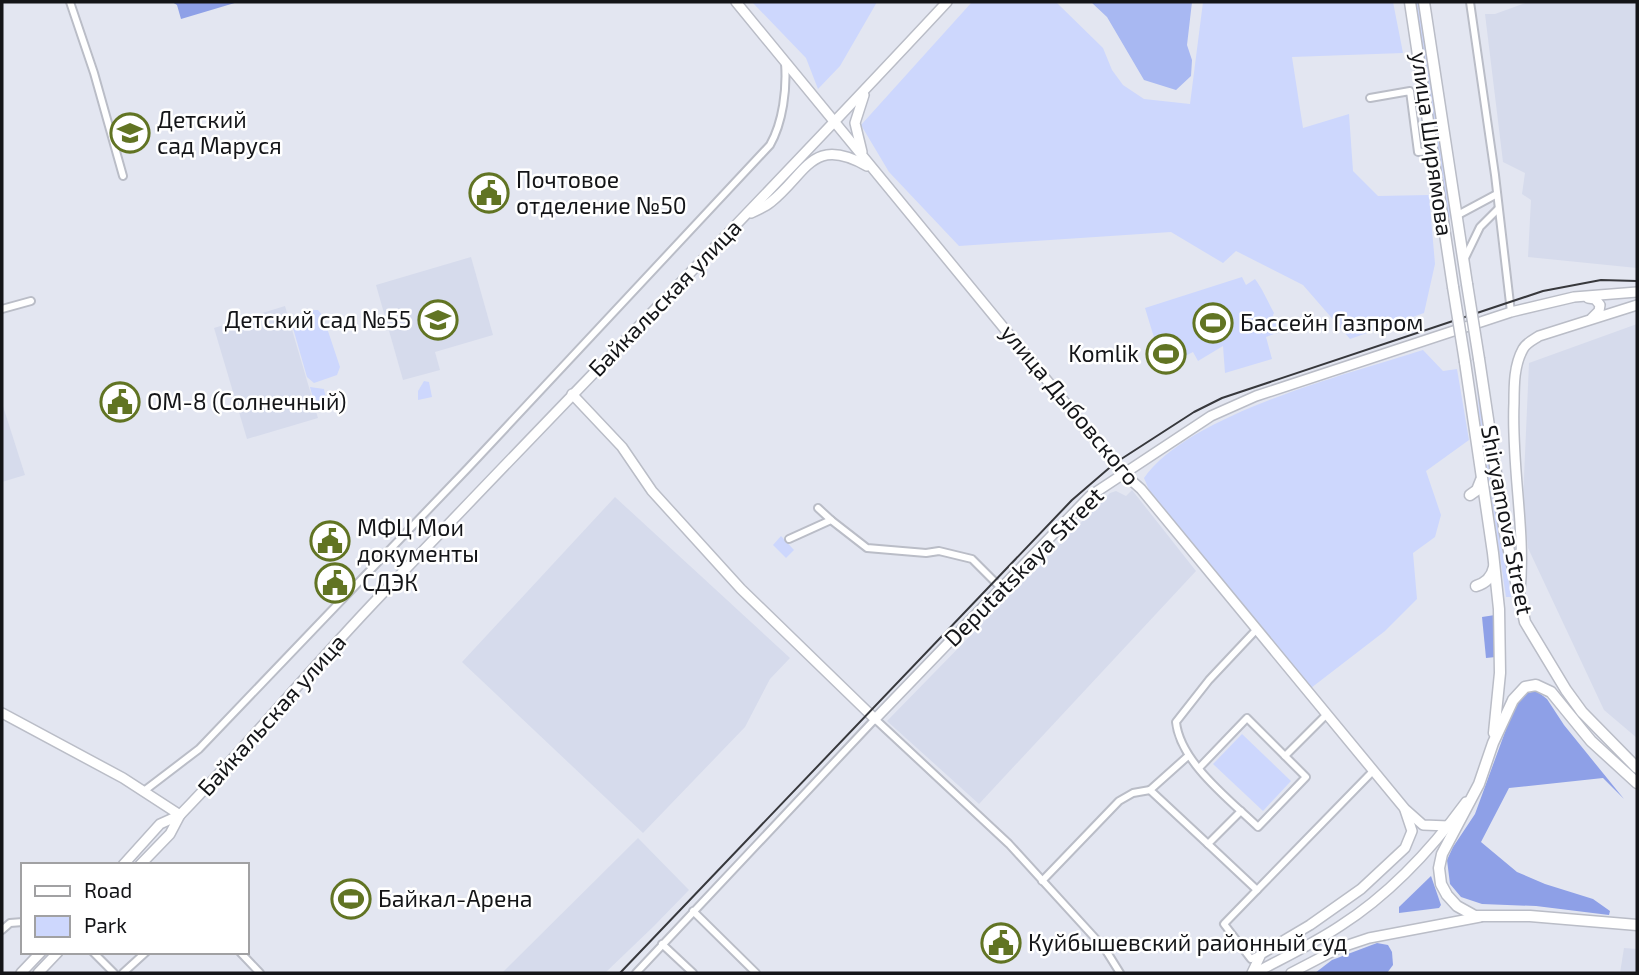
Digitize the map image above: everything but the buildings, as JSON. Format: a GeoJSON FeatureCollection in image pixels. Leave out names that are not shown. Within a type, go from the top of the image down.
{"type":"FeatureCollection","features":[{"type":"Feature","properties":{"kind":"main road","name":"улица Дыбовского"},"geometry":{"type":"LineString","coordinates":[[736,2],[1123,473],[1140,489],[1405,809]]}},
{"type":"Feature","properties":{"kind":"main road","name":"Байкальская улица"},"geometry":{"type":"LineString","coordinates":[[142,863],[170,834],[180,815],[382,593],[947,2]]}},
{"type":"Feature","properties":{"kind":"main road","name":"улица Ширямова"},"geometry":{"type":"LineString","coordinates":[[1410,2],[1493,553],[1501,651],[1493,743]]}},
{"type":"Feature","properties":{"kind":"main road"},"geometry":{"type":"LineString","coordinates":[[1423,2],[1463,262]]}},
{"type":"Feature","properties":{"kind":"main road"},"geometry":{"type":"LineString","coordinates":[[866,89],[855,130],[868,164]]}},
{"type":"Feature","properties":{"kind":"main road"},"geometry":{"type":"LineString","coordinates":[[744,217],[770,204],[806,165],[816,158],[841,154],[868,164]]}},
{"type":"Feature","properties":{"kind":"main road"},"geometry":{"type":"LineString","coordinates":[[1445,236],[1459,233]]}},
{"type":"Feature","properties":{"kind":"main road","name":"Shiryamova Street"},"geometry":{"type":"LineString","coordinates":[[1463,262],[1505,533],[1528,629],[1566,690],[1599,731],[1637,768]]}},
{"type":"Feature","properties":{"kind":"main road","name":"Deputatskaya Street"},"geometry":{"type":"LineString","coordinates":[[875,719],[1090,496],[1191,427],[1233,404],[1511,312],[1574,297],[1637,292]]}},
{"type":"Feature","properties":{"kind":"main road"},"geometry":{"type":"LineString","coordinates":[[1574,297],[1598,301],[1599,311],[1591,319]]}},
{"type":"Feature","properties":{"kind":"main road"},"geometry":{"type":"LineString","coordinates":[[1520,601],[1522,555],[1512,442],[1515,378],[1520,356],[1527,344],[1536,338],[1637,305]]}},
{"type":"Feature","properties":{"kind":"main road"},"geometry":{"type":"LineString","coordinates":[[572,394],[621,447],[652,491],[733,580],[875,719]]}},
{"type":"Feature","properties":{"kind":"main road"},"geometry":{"type":"LineString","coordinates":[[1470,495],[1477,490],[1481,479]]}},
{"type":"Feature","properties":{"kind":"main road"},"geometry":{"type":"LineString","coordinates":[[1476,586],[1492,575],[1493,553]]}},
{"type":"Feature","properties":{"kind":"main road"},"geometry":{"type":"LineString","coordinates":[[1482,917],[1467,912],[1454,903],[1445,891],[1440,874],[1442,854],[1479,784],[1493,743],[1517,694],[1529,686],[1540,686],[1555,695],[1591,741],[1637,783]]}},
{"type":"Feature","properties":{"kind":"main road"},"geometry":{"type":"LineString","coordinates":[[2,713],[144,791],[180,815]]}},
{"type":"Feature","properties":{"kind":"main road"},"geometry":{"type":"LineString","coordinates":[[1253,973],[1356,915],[1413,866],[1449,826],[1479,784]]}},
{"type":"Feature","properties":{"kind":"main road"},"geometry":{"type":"LineString","coordinates":[[1405,809],[1423,825],[1449,826]]}},
{"type":"Feature","properties":{"kind":"main road"},"geometry":{"type":"LineString","coordinates":[[1253,973],[1261,954],[1352,896],[1405,848],[1412,831],[1405,809]]}},
{"type":"Feature","properties":{"kind":"main road","name":"Байкальская улица"},"geometry":{"type":"LineString","coordinates":[[125,863],[160,824],[180,815]]}},
{"type":"Feature","properties":{"kind":"main road"},"geometry":{"type":"LineString","coordinates":[[1291,973],[1339,948],[1369,938],[1482,917],[1530,916],[1637,925]]}},
{"type":"Feature","properties":{"kind":"main road"},"geometry":{"type":"LineString","coordinates":[[21,973],[39,954]]}},
{"type":"Feature","properties":{"kind":"main road"},"geometry":{"type":"LineString","coordinates":[[38,973],[56,954]]}},
{"type":"Feature","properties":{"kind":"street"},"geometry":{"type":"LineString","coordinates":[[70,2],[94,73],[123,176]]}},
{"type":"Feature","properties":{"kind":"street"},"geometry":{"type":"LineString","coordinates":[[1470,2],[1511,312]]}},
{"type":"Feature","properties":{"kind":"street"},"geometry":{"type":"LineString","coordinates":[[144,791],[199,749],[460,477],[770,145],[777,133],[781,111],[786,76],[784,58]]}},
{"type":"Feature","properties":{"kind":"street"},"geometry":{"type":"LineString","coordinates":[[1370,98],[1410,91],[1418,152],[1433,150]]}},
{"type":"Feature","properties":{"kind":"street"},"geometry":{"type":"LineString","coordinates":[[1456,216],[1497,194]]}},
{"type":"Feature","properties":{"kind":"street"},"geometry":{"type":"LineString","coordinates":[[1463,262],[1480,228],[1498,209]]}},
{"type":"Feature","properties":{"kind":"street"},"geometry":{"type":"LineString","coordinates":[[2,309],[31,301]]}},
{"type":"Feature","properties":{"kind":"street"},"geometry":{"type":"LineString","coordinates":[[818,508],[867,548],[926,553],[939,551],[972,559],[1001,588]]}},
{"type":"Feature","properties":{"kind":"street"},"geometry":{"type":"LineString","coordinates":[[789,539],[831,520]]}},
{"type":"Feature","properties":{"kind":"street"},"geometry":{"type":"LineString","coordinates":[[1199,768],[1247,718],[1306,777],[1258,827],[1199,768],[1177,735],[1176,722],[1209,680],[1257,629]]}},
{"type":"Feature","properties":{"kind":"street"},"geometry":{"type":"LineString","coordinates":[[1285,755],[1326,715]]}},
{"type":"Feature","properties":{"kind":"street"},"geometry":{"type":"LineString","coordinates":[[875,719],[1009,845],[1105,949],[1120,973]]}},
{"type":"Feature","properties":{"kind":"street","name":"Deputatskaya Street"},"geometry":{"type":"LineString","coordinates":[[636,973],[875,719]]}},
{"type":"Feature","properties":{"kind":"street"},"geometry":{"type":"LineString","coordinates":[[1042,881],[1119,801],[1133,793],[1150,790],[1188,755]]}},
{"type":"Feature","properties":{"kind":"street"},"geometry":{"type":"LineString","coordinates":[[1261,954],[1251,959],[1224,924],[1373,771]]}},
{"type":"Feature","properties":{"kind":"street"},"geometry":{"type":"LineString","coordinates":[[1150,790],[1257,890]]}},
{"type":"Feature","properties":{"kind":"street"},"geometry":{"type":"LineString","coordinates":[[1209,844],[1241,811]]}},
{"type":"Feature","properties":{"kind":"street"},"geometry":{"type":"LineString","coordinates":[[693,911],[755,973]]}},
{"type":"Feature","properties":{"kind":"street"},"geometry":{"type":"LineString","coordinates":[[2,916],[10,922],[21,922]]}},
{"type":"Feature","properties":{"kind":"street"},"geometry":{"type":"LineString","coordinates":[[2,930],[10,922]]}},
{"type":"Feature","properties":{"kind":"street"},"geometry":{"type":"LineString","coordinates":[[662,944],[693,973]]}},
{"type":"Feature","properties":{"kind":"street"},"geometry":{"type":"LineString","coordinates":[[95,954],[114,973]]}},
{"type":"Feature","properties":{"kind":"street"},"geometry":{"type":"LineString","coordinates":[[123,973],[144,954]]}},
{"type":"Feature","properties":{"kind":"street"},"geometry":{"type":"LineString","coordinates":[[242,954],[260,973]]}},
{"type":"Feature","properties":{"kind":"shaded area"},"geometry":{"type":"Polygon","coordinates":[[[172,2],[238,2],[181,19],[177,5],[172,2]]]}},
{"type":"Feature","properties":{"kind":"shaded area"},"geometry":{"type":"Polygon","coordinates":[[[1091,2],[1192,2],[1187,45],[1192,60],[1191,76],[1176,90],[1144,80],[1107,17],[1091,2]]]}},
{"type":"Feature","properties":{"kind":"shaded area"},"geometry":{"type":"Polygon","coordinates":[[[1528,2],[1637,2],[1637,268],[1528,257],[1531,200],[1522,194],[1525,173],[1503,162],[1485,14],[1495,14],[1528,2]]]}},
{"type":"Feature","properties":{"kind":"shaded area"},"geometry":{"type":"Polygon","coordinates":[[[471,257],[493,335],[435,352],[440,370],[403,380],[376,285],[471,257]]]}},
{"type":"Feature","properties":{"kind":"shaded area"},"geometry":{"type":"Polygon","coordinates":[[[285,306],[318,418],[247,439],[214,328],[285,306]]]}},
{"type":"Feature","properties":{"kind":"shaded area"},"geometry":{"type":"Polygon","coordinates":[[[1637,324],[1637,738],[1604,710],[1528,548],[1523,500],[1529,363],[1637,324]]]}},
{"type":"Feature","properties":{"kind":"shaded area"},"geometry":{"type":"Polygon","coordinates":[[[2,403],[25,475],[2,482],[2,403]]]}},
{"type":"Feature","properties":{"kind":"shaded area"},"geometry":{"type":"Polygon","coordinates":[[[1132,490],[1196,571],[979,804],[887,721],[1110,493],[1116,491],[1126,496],[1132,490]]]}},
{"type":"Feature","properties":{"kind":"shaded area"},"geometry":{"type":"Polygon","coordinates":[[[615,497],[790,658],[770,679],[745,727],[643,833],[462,662],[615,497]]]}},
{"type":"Feature","properties":{"kind":"shaded area"},"geometry":{"type":"Polygon","coordinates":[[[1495,615],[1496,657],[1486,658],[1482,617],[1495,615]]]}},
{"type":"Feature","properties":{"kind":"shaded area"},"geometry":{"type":"Polygon","coordinates":[[[1538,692],[1547,699],[1564,725],[1624,799],[1603,778],[1509,788],[1481,842],[1517,872],[1593,899],[1610,911],[1609,915],[1536,906],[1482,904],[1461,897],[1450,884],[1447,860],[1475,814],[1516,702],[1525,693],[1538,692]]]}},
{"type":"Feature","properties":{"kind":"shaded area"},"geometry":{"type":"Polygon","coordinates":[[[638,838],[689,890],[654,926],[605,973],[502,973],[638,838]]]}},
{"type":"Feature","properties":{"kind":"shaded area"},"geometry":{"type":"Polygon","coordinates":[[[1431,876],[1441,905],[1439,908],[1399,913],[1399,907],[1431,876]]]}},
{"type":"Feature","properties":{"kind":"shaded area"},"geometry":{"type":"Polygon","coordinates":[[[1377,943],[1388,945],[1392,952],[1393,965],[1387,973],[1315,973],[1332,960],[1377,943]]]}},
{"type":"Feature","properties":{"kind":"shaded area"},"geometry":{"type":"Polygon","coordinates":[[[1624,948],[1637,949],[1637,973],[1620,973],[1624,948]]]}},
{"type":"Feature","properties":{"kind":"green space"},"geometry":{"type":"Polygon","coordinates":[[[752,2],[877,2],[840,66],[818,89],[806,58],[752,2]]]}},
{"type":"Feature","properties":{"kind":"green space"},"geometry":{"type":"Polygon","coordinates":[[[972,2],[1056,2],[1103,48],[1112,70],[1123,85],[1144,99],[1190,104],[1203,2],[1393,2],[1403,53],[1292,57],[1303,128],[1349,114],[1353,171],[1378,196],[1429,195],[1435,264],[1424,313],[1350,339],[1303,285],[1236,251],[1223,263],[1171,232],[959,246],[889,172],[861,125],[972,2]]]}},
{"type":"Feature","properties":{"kind":"green space"},"geometry":{"type":"Polygon","coordinates":[[[1415,2],[1421,2],[1453,214],[1451,219],[1447,215],[1415,2]]]}},
{"type":"Feature","properties":{"kind":"green space","name":"Бассейн Газпром"},"geometry":{"type":"Polygon","coordinates":[[[1242,277],[1246,285],[1255,279],[1274,313],[1279,332],[1266,337],[1272,359],[1225,373],[1223,346],[1198,361],[1193,352],[1171,363],[1162,347],[1165,342],[1156,344],[1145,308],[1242,277]]]}},
{"type":"Feature","properties":{"kind":"green space"},"geometry":{"type":"Polygon","coordinates":[[[318,310],[323,316],[340,367],[337,375],[314,383],[307,377],[291,321],[293,317],[318,310]]]}},
{"type":"Feature","properties":{"kind":"green space"},"geometry":{"type":"Polygon","coordinates":[[[1423,350],[1443,371],[1457,369],[1469,440],[1426,471],[1441,515],[1435,537],[1413,553],[1417,599],[1385,631],[1311,688],[1149,490],[1144,478],[1166,455],[1196,434],[1232,416],[1314,384],[1423,350]]]}},
{"type":"Feature","properties":{"kind":"green space"},"geometry":{"type":"Polygon","coordinates":[[[424,381],[429,382],[432,397],[418,400],[418,391],[424,381]]]}},
{"type":"Feature","properties":{"kind":"green space"},"geometry":{"type":"Polygon","coordinates":[[[1477,382],[1484,411],[1511,597],[1506,597],[1479,413],[1477,382]]]}},
{"type":"Feature","properties":{"kind":"green space"},"geometry":{"type":"Polygon","coordinates":[[[310,387],[324,389],[327,404],[316,409],[310,387]]]}},
{"type":"Feature","properties":{"kind":"green space"},"geometry":{"type":"Polygon","coordinates":[[[781,536],[794,550],[786,558],[773,545],[781,536]]]}},
{"type":"Feature","properties":{"kind":"green space"},"geometry":{"type":"Polygon","coordinates":[[[1242,734],[1291,781],[1263,811],[1213,764],[1242,734]]]}},
{"type":"Feature","properties":{"kind":"tram line"},"geometry":{"type":"LineString","coordinates":[[620,973],[1072,500],[1115,463],[1194,412],[1222,398],[1543,291],[1601,280],[1637,281]]}},
{"type":"Feature","properties":{"kind":"place","name":"Детский сад Маруся"},"geometry":{"type":"Point","coordinates":[130,133]}},
{"type":"Feature","properties":{"kind":"place","name":"Почтовое отделение №50"},"geometry":{"type":"Point","coordinates":[489,193]}},
{"type":"Feature","properties":{"kind":"place","name":"Детский сад №55"},"geometry":{"type":"Point","coordinates":[438,320]}},
{"type":"Feature","properties":{"kind":"place","name":"Бассейн Газпром"},"geometry":{"type":"Point","coordinates":[1213,323]}},
{"type":"Feature","properties":{"kind":"place","name":"Komlik"},"geometry":{"type":"Point","coordinates":[1166,354]}},
{"type":"Feature","properties":{"kind":"place","name":"ОМ-8 (Солнечный)"},"geometry":{"type":"Point","coordinates":[120,402]}},
{"type":"Feature","properties":{"kind":"place","name":"МФЦ Мои документы"},"geometry":{"type":"Point","coordinates":[330,541]}},
{"type":"Feature","properties":{"kind":"place","name":"СДЭК"},"geometry":{"type":"Point","coordinates":[335,583]}},
{"type":"Feature","properties":{"kind":"place","name":"Байкал-Арена"},"geometry":{"type":"Point","coordinates":[351,899]}},
{"type":"Feature","properties":{"kind":"place","name":"Куйбышевский районный суд"},"geometry":{"type":"Point","coordinates":[1001,943]}}]}
